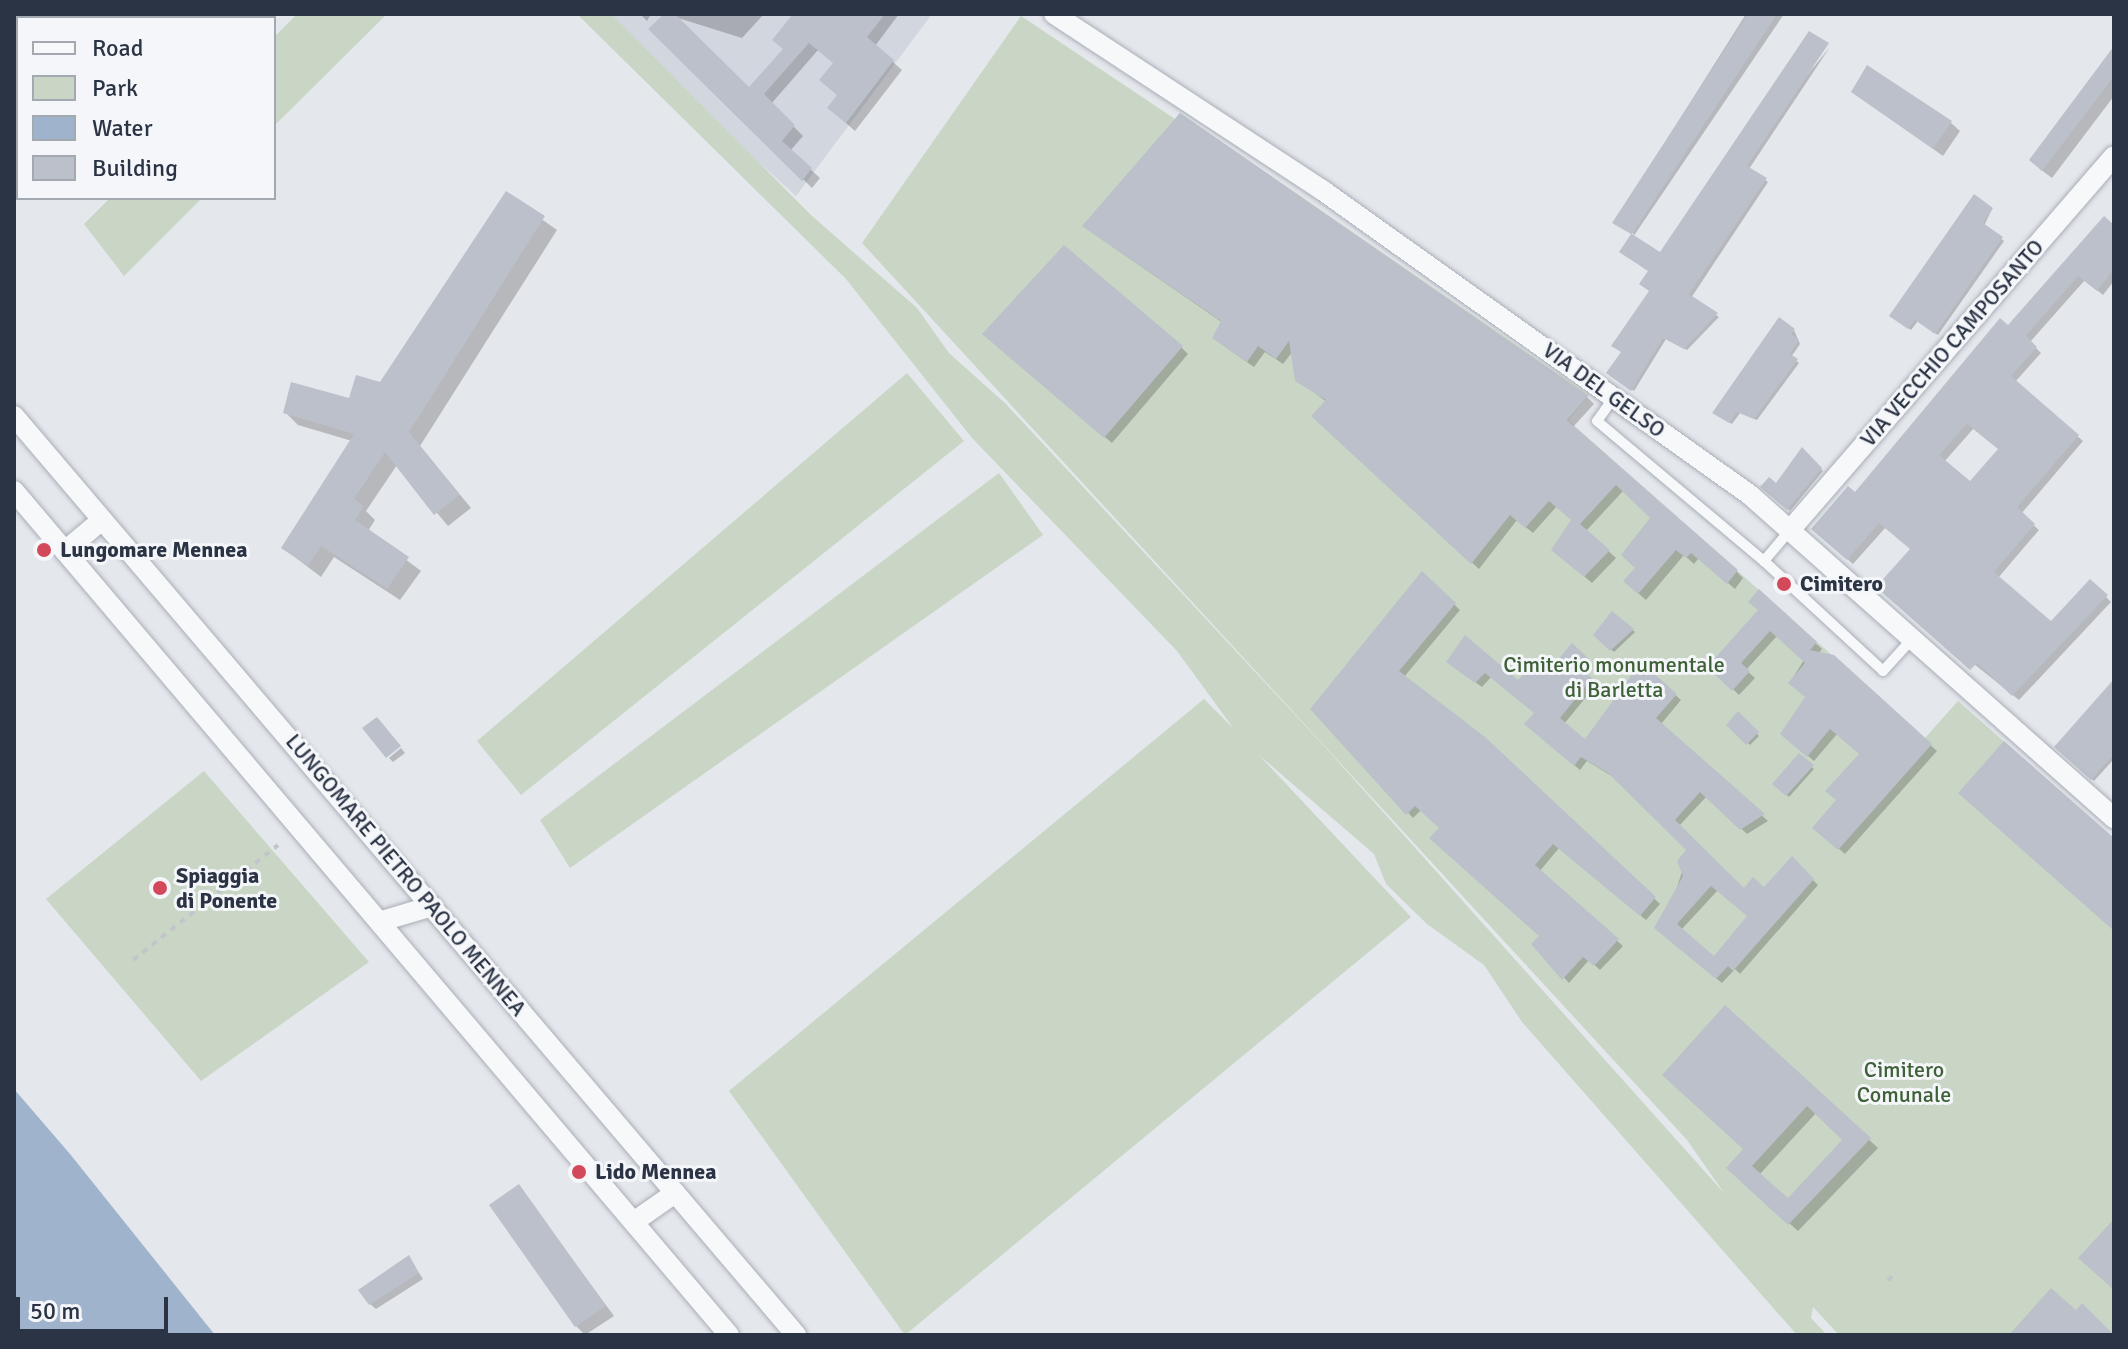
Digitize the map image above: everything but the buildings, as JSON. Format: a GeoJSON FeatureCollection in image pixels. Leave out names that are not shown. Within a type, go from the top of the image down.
{"type":"FeatureCollection","features":[{"type":"Feature","properties":{"kind":"street","name":"VIA DEL GELSO"},"geometry":{"type":"LineString","coordinates":[[1054,14],[1614,397],[1791,529],[2114,818]]}},
{"type":"Feature","properties":{"kind":"street","name":"VIA VECCHIO CAMPOSANTO"},"geometry":{"type":"LineString","coordinates":[[1791,529],[2114,156]]}},
{"type":"Feature","properties":{"kind":"street","name":"LUNGOMARE PIETRO PAOLO MENNEA"},"geometry":{"type":"LineString","coordinates":[[14,416],[796,1335]]}},
{"type":"Feature","properties":{"kind":"street"},"geometry":{"type":"LineString","coordinates":[[14,491],[382,921],[729,1335]]}},
{"type":"Feature","properties":{"kind":"street"},"geometry":{"type":"LineString","coordinates":[[65,551],[102,520]]}},
{"type":"Feature","properties":{"kind":"street"},"geometry":{"type":"LineString","coordinates":[[382,921],[432,906]]}},
{"type":"Feature","properties":{"kind":"street"},"geometry":{"type":"LineString","coordinates":[[635,1221],[675,1193]]}},
{"type":"Feature","properties":{"kind":"lane"},"geometry":{"type":"LineString","coordinates":[[1614,397],[1597,421],[1764,561],[1883,671],[1912,639]]}},
{"type":"Feature","properties":{"kind":"lane"},"geometry":{"type":"LineString","coordinates":[[1764,561],[1791,529]]}},
{"type":"Feature","properties":{"kind":"path"},"geometry":{"type":"LineString","coordinates":[[133,960],[278,845]]}},
{"type":"Feature","properties":{"kind":"path"},"geometry":{"type":"LineString","coordinates":[[1888,1281],[1896,1272]]}},
{"type":"Feature","properties":{"kind":"shaded area"},"geometry":{"type":"Polygon","coordinates":[[[594,14],[932,14],[796,196],[594,14]]]}},
{"type":"Feature","properties":{"kind":"green space"},"geometry":{"type":"Polygon","coordinates":[[[297,14],[387,14],[276,124],[276,35],[297,14]]]}},
{"type":"Feature","properties":{"kind":"green space"},"geometry":{"type":"Polygon","coordinates":[[[577,14],[611,14],[811,215],[917,308],[949,353],[1006,404],[1325,747],[1724,1193],[1687,1140],[862,243],[1021,16],[1175,119],[1180,113],[1589,395],[1568,420],[1925,738],[1958,701],[2114,839],[2114,1335],[1839,1335],[1813,1307],[1811,1318],[1827,1335],[1797,1335],[1522,1022],[1484,965],[1427,924],[1386,884],[1374,854],[1259,755],[1411,917],[905,1335],[729,1091],[1204,699],[1234,729],[1177,651],[972,438],[846,279],[577,14]]]}},
{"type":"Feature","properties":{"kind":"green space"},"geometry":{"type":"Polygon","coordinates":[[[108,200],[200,200],[124,276],[84,224],[108,200]]]}},
{"type":"Feature","properties":{"kind":"green space"},"geometry":{"type":"Polygon","coordinates":[[[907,373],[964,441],[521,795],[477,741],[907,373]]]}},
{"type":"Feature","properties":{"kind":"green space"},"geometry":{"type":"Polygon","coordinates":[[[999,473],[1043,535],[570,868],[540,820],[999,473]]]}},
{"type":"Feature","properties":{"kind":"green space"},"geometry":{"type":"Polygon","coordinates":[[[204,771],[369,962],[201,1081],[46,899],[204,771]]]}},
{"type":"Feature","properties":{"kind":"water"},"geometry":{"type":"Polygon","coordinates":[[[14,1089],[70,1154],[215,1335],[14,1335],[14,1089]]]}},
{"type":"Feature","properties":{"kind":"place","name":"Lungomare Mennea"},"geometry":{"type":"Point","coordinates":[44,550]}},
{"type":"Feature","properties":{"kind":"place","name":"Cimitero"},"geometry":{"type":"Point","coordinates":[1784,584]}},
{"type":"Feature","properties":{"kind":"place","name":"Spiaggia di Ponente"},"geometry":{"type":"Point","coordinates":[160,888]}},
{"type":"Feature","properties":{"kind":"place","name":"Lido Mennea"},"geometry":{"type":"Point","coordinates":[579,1172]}},
{"type":"Feature","properties":{"kind":"park label","name":"Cimiterio monumentale di Barletta"},"geometry":{"type":"Point","coordinates":[1614,676]}},
{"type":"Feature","properties":{"kind":"park label","name":"Cimitero Comunale"},"geometry":{"type":"Point","coordinates":[1904,1082]}}]}
